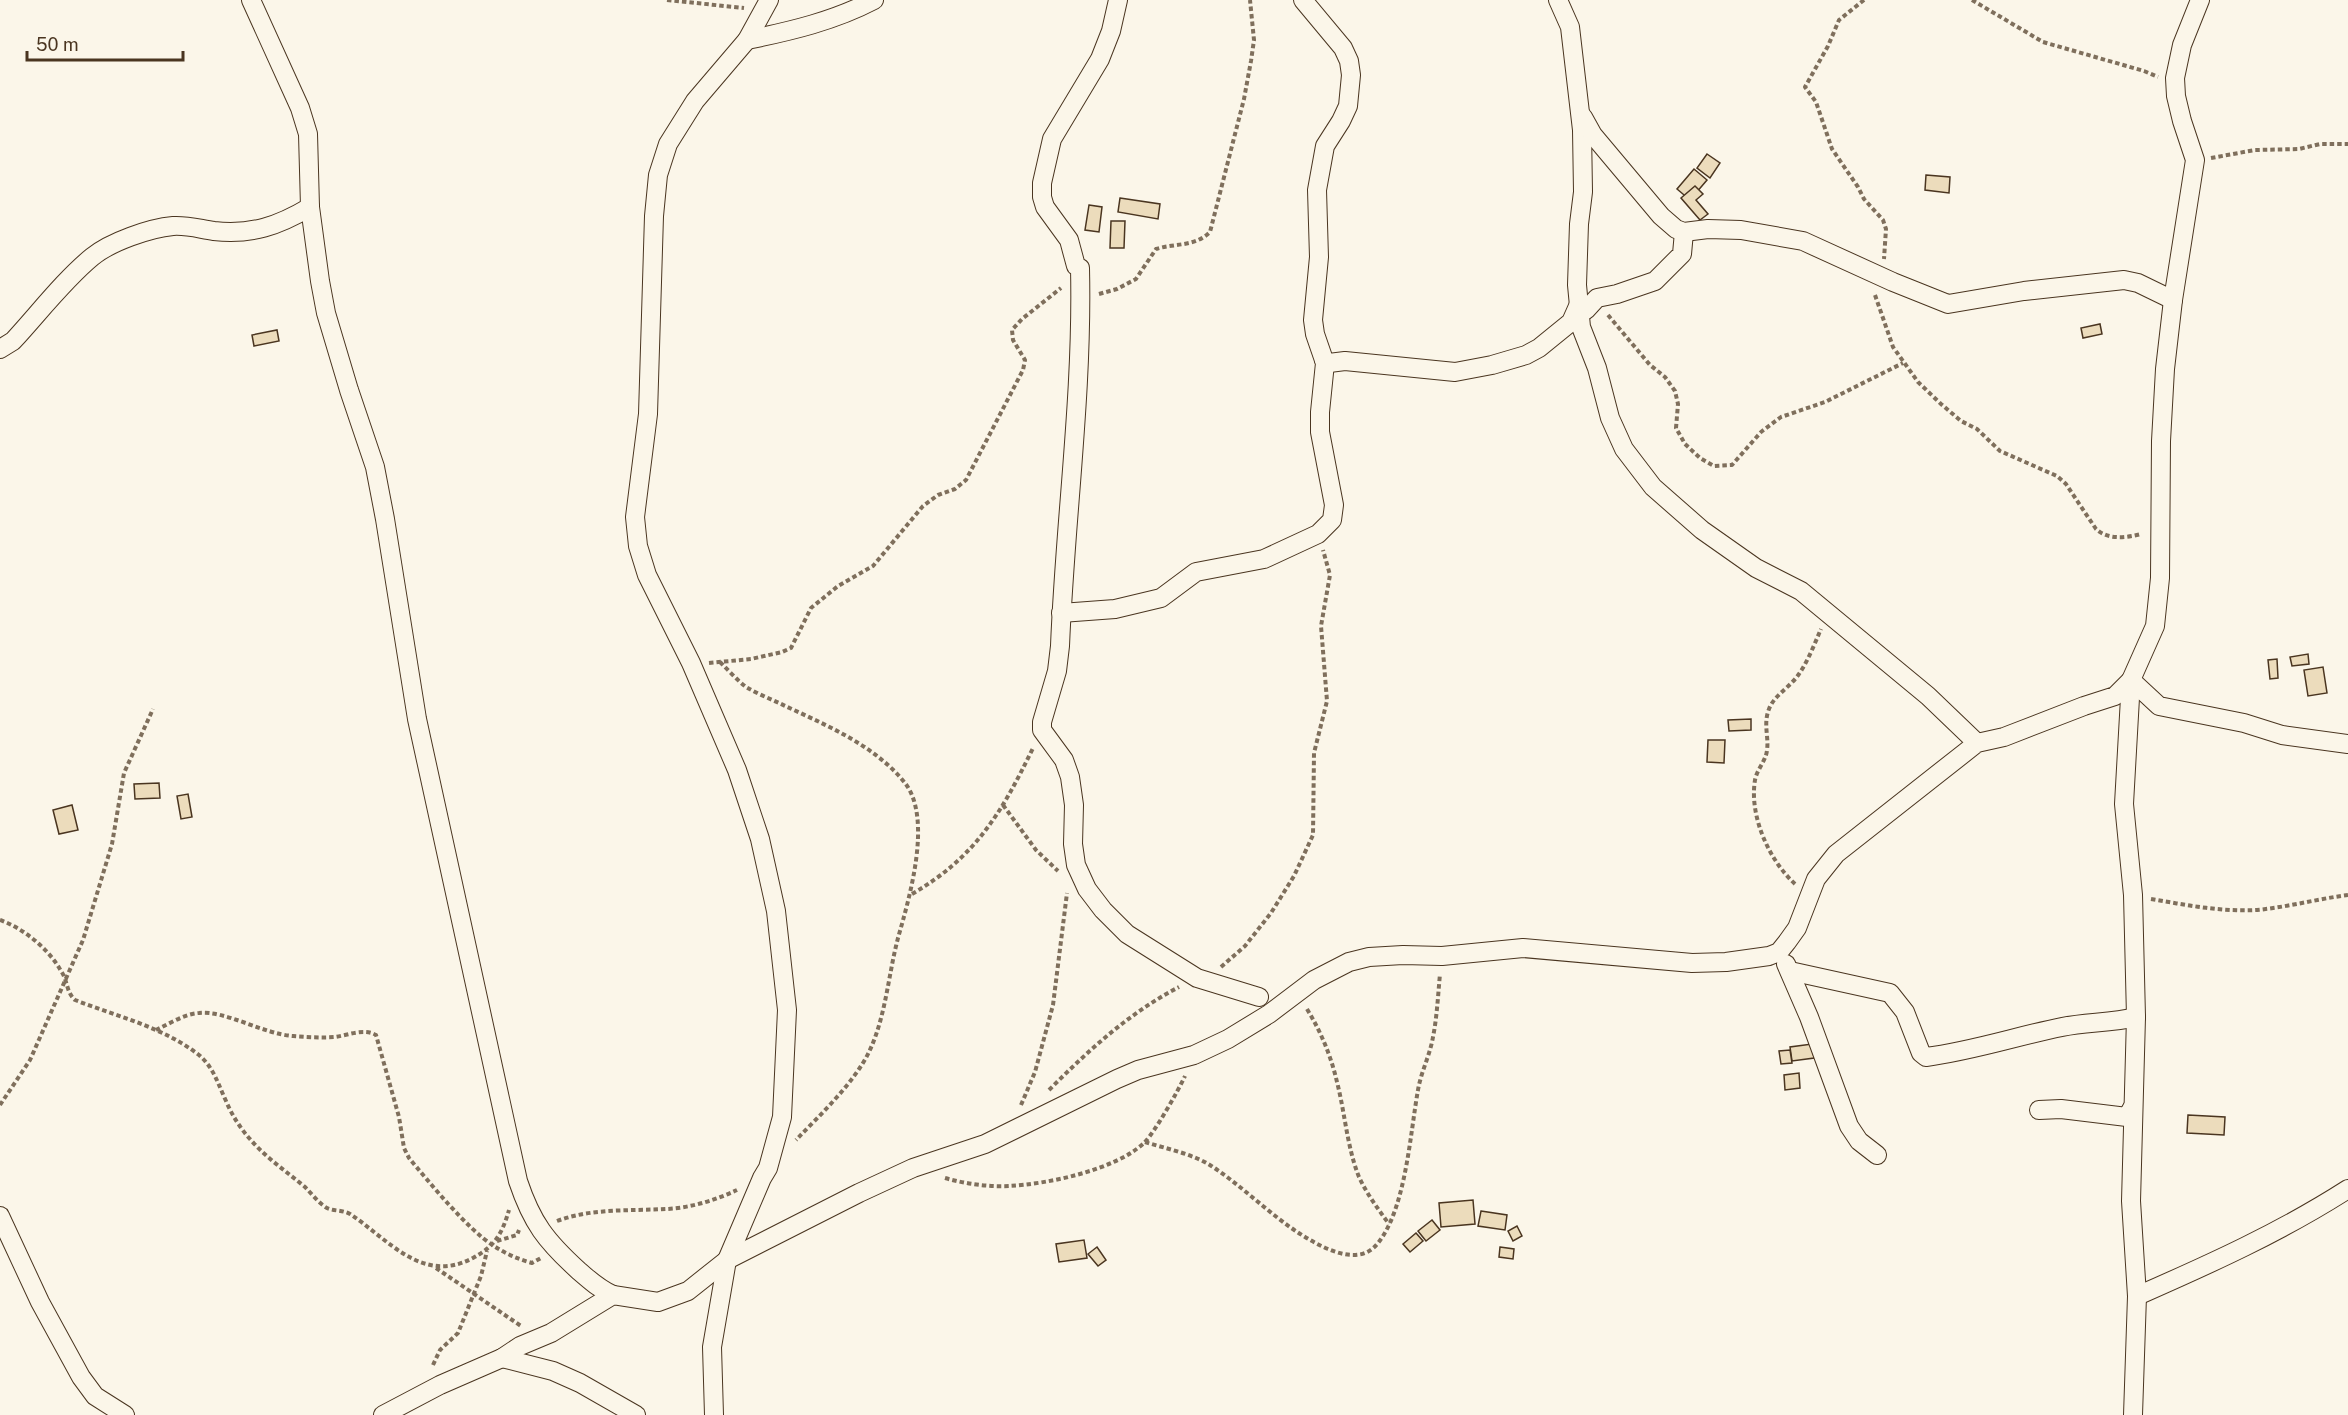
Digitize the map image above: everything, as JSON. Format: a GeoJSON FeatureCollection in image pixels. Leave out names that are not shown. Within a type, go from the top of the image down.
{"type":"FeatureCollection","features":[{"type":"Feature","properties":{"kind":"street"},"geometry":{"type":"LineString","coordinates":[[251,0],[300,108],[305,126],[310,153],[310,207],[326,313],[375,467],[417,719],[518,1180],[542,1235],[554,1249],[599,1289],[613,1295],[658,1302],[688,1291],[727,1260],[913,1168],[985,1144],[1138,1070],[1194,1055],[1227,1039],[1331,970],[1369,957],[1442,956],[1523,948],[1692,963],[1750,960],[1779,952],[1797,928],[1811,890],[1824,867],[1836,854],[1977,743],[2004,737],[2115,696],[2131,680]]}},
{"type":"Feature","properties":{"kind":"street"},"geometry":{"type":"LineString","coordinates":[[747,40],[790,31],[850,13],[874,0]]}},
{"type":"Feature","properties":{"kind":"street"},"geometry":{"type":"LineString","coordinates":[[1118,0],[1111,31],[1100,59],[1052,139],[1041,190],[1045,207],[1069,240],[1076,266],[1080,268],[1081,299],[1079,380],[1070,468],[1057,671],[1042,729],[1064,760],[1070,777],[1074,805],[1073,844],[1076,865],[1088,889],[1103,910],[1127,934],[1197,978],[1259,997]]}},
{"type":"Feature","properties":{"kind":"street"},"geometry":{"type":"LineString","coordinates":[[1061,613],[1115,609],[1161,598],[1196,572],[1264,559],[1318,534],[1332,520],[1334,505],[1320,432],[1324,360],[1313,320],[1319,257],[1318,178],[1325,146],[1348,106],[1351,75],[1349,61],[1343,48],[1303,0]]}},
{"type":"Feature","properties":{"kind":"street"},"geometry":{"type":"LineString","coordinates":[[1558,0],[1570,27],[1580,110],[1583,192],[1579,224],[1577,285],[1579,304],[1584,337],[1597,368],[1610,418],[1624,449],[1653,487],[1702,530],[1756,568],[1801,591],[1928,696],[1977,743]]}},
{"type":"Feature","properties":{"kind":"street"},"geometry":{"type":"LineString","coordinates":[[2133,1415],[2137,1296],[2132,1252],[2131,1201],[2136,1017],[2133,895],[2124,804],[2131,680],[2155,626],[2162,529],[2162,431],[2165,369],[2173,300],[2195,160],[2182,121],[2176,96],[2175,78],[2182,45],[2200,0]]}},
{"type":"Feature","properties":{"kind":"street"},"geometry":{"type":"LineString","coordinates":[[714,1415],[712,1347],[727,1260],[765,1173],[782,1117],[787,1010],[776,911],[760,839],[737,770],[691,663],[657,600],[647,575],[635,532],[635,517],[648,414],[657,185],[668,144],[695,101],[747,40],[767,5]]}},
{"type":"Feature","properties":{"kind":"street"},"geometry":{"type":"LineString","coordinates":[[1580,110],[1593,135],[1661,216],[1676,229],[1684,232],[1708,229],[1742,230],[1803,241],[1893,282],[1948,303],[2124,279],[2138,283],[2173,300]]}},
{"type":"Feature","properties":{"kind":"street"},"geometry":{"type":"LineString","coordinates":[[0,349],[14,341],[91,257],[110,246],[137,235],[173,226],[230,232],[257,230],[286,221],[310,207]]}},
{"type":"Feature","properties":{"kind":"street"},"geometry":{"type":"LineString","coordinates":[[1579,304],[1586,310],[1597,298],[1656,281],[1682,254],[1684,232]]}},
{"type":"Feature","properties":{"kind":"street"},"geometry":{"type":"LineString","coordinates":[[1324,360],[1329,363],[1346,362],[1455,372],[1474,369],[1511,360],[1539,348],[1570,322],[1579,304]]}},
{"type":"Feature","properties":{"kind":"street"},"geometry":{"type":"LineString","coordinates":[[2131,680],[2158,706],[2244,723],[2282,735],[2348,744]]}},
{"type":"Feature","properties":{"kind":"street"},"geometry":{"type":"LineString","coordinates":[[1779,952],[1790,971],[1849,1126],[1859,1141],[1877,1155]]}},
{"type":"Feature","properties":{"kind":"street"},"geometry":{"type":"LineString","coordinates":[[1790,971],[1890,993],[1905,1012],[1921,1053],[1926,1057],[1966,1050],[2061,1027],[2136,1017]]}},
{"type":"Feature","properties":{"kind":"street"},"geometry":{"type":"LineString","coordinates":[[2039,1110],[2061,1109],[2127,1117],[2132,1108]]}},
{"type":"Feature","properties":{"kind":"street"},"geometry":{"type":"LineString","coordinates":[[2137,1296],[2242,1249],[2348,1189]]}},
{"type":"Feature","properties":{"kind":"street"},"geometry":{"type":"LineString","coordinates":[[0,1216],[40,1302],[81,1377],[95,1396],[124,1415]]}},
{"type":"Feature","properties":{"kind":"street"},"geometry":{"type":"LineString","coordinates":[[383,1415],[440,1385],[502,1358],[520,1346],[551,1333],[613,1295]]}},
{"type":"Feature","properties":{"kind":"street"},"geometry":{"type":"LineString","coordinates":[[502,1358],[553,1371],[580,1383],[636,1415]]}},
{"type":"Feature","properties":{"kind":"street"},"geometry":{"type":"LineString","coordinates":[[95,1396],[96,1415]]}},
{"type":"Feature","properties":{"kind":"path"},"geometry":{"type":"LineString","coordinates":[[667,0],[767,5]]}},
{"type":"Feature","properties":{"kind":"path"},"geometry":{"type":"LineString","coordinates":[[1081,299],[1126,285],[1136,279],[1156,249],[1190,244],[1210,232],[1244,99],[1251,61],[1254,39],[1250,0]]}},
{"type":"Feature","properties":{"kind":"path"},"geometry":{"type":"LineString","coordinates":[[1864,0],[1839,20],[1805,87],[1816,102],[1832,149],[1870,207],[1883,220],[1886,229],[1884,260],[1893,282]]}},
{"type":"Feature","properties":{"kind":"path"},"geometry":{"type":"LineString","coordinates":[[1971,0],[2043,42],[2144,71],[2170,84],[2175,78]]}},
{"type":"Feature","properties":{"kind":"path"},"geometry":{"type":"LineString","coordinates":[[2195,160],[2219,158],[2255,150],[2299,149],[2320,144],[2348,144]]}},
{"type":"Feature","properties":{"kind":"path"},"geometry":{"type":"LineString","coordinates":[[691,663],[752,659],[791,648],[812,608],[817,603],[838,586],[873,566],[923,506],[938,495],[955,489],[966,480],[1023,370],[1025,360],[1011,336],[1012,330],[1022,319],[1069,281],[1080,268]]}},
{"type":"Feature","properties":{"kind":"path"},"geometry":{"type":"LineString","coordinates":[[1865,269],[1893,347],[1903,363],[1941,404],[1961,421],[1977,429],[2000,452],[2057,476],[2066,484],[2101,534],[2110,537],[2131,537],[2162,529]]}},
{"type":"Feature","properties":{"kind":"path"},"geometry":{"type":"LineString","coordinates":[[1597,298],[1650,365],[1665,376],[1676,391],[1677,434],[1700,458],[1714,466],[1732,465],[1761,432],[1781,417],[1824,402],[1903,363]]}},
{"type":"Feature","properties":{"kind":"path"},"geometry":{"type":"LineString","coordinates":[[1046,1093],[1112,1031],[1149,1003],[1221,968],[1245,946],[1265,921],[1294,876],[1312,835],[1314,753],[1327,702],[1321,626],[1330,583],[1327,563],[1318,534]]}},
{"type":"Feature","properties":{"kind":"path"},"geometry":{"type":"LineString","coordinates":[[1811,890],[1803,891],[1792,881],[1769,850],[1756,813],[1754,788],[1756,776],[1768,748],[1765,732],[1768,710],[1802,669],[1827,614]]}},
{"type":"Feature","properties":{"kind":"path"},"geometry":{"type":"LineString","coordinates":[[531,1213],[545,1225],[567,1217],[610,1210],[669,1209],[697,1204],[727,1194],[765,1173],[836,1096],[868,1054],[880,1022],[898,938],[911,894],[917,855],[914,803],[906,784],[853,739],[746,687],[720,662]]}},
{"type":"Feature","properties":{"kind":"path"},"geometry":{"type":"LineString","coordinates":[[0,1105],[30,1060],[83,940],[112,844],[124,773],[153,709]]}},
{"type":"Feature","properties":{"kind":"path"},"geometry":{"type":"LineString","coordinates":[[911,894],[933,882],[978,843],[1003,806],[1042,729]]}},
{"type":"Feature","properties":{"kind":"path"},"geometry":{"type":"LineString","coordinates":[[1003,806],[1036,850],[1062,873]]}},
{"type":"Feature","properties":{"kind":"path"},"geometry":{"type":"LineString","coordinates":[[1020,1109],[1035,1072],[1053,1005],[1068,889]]}},
{"type":"Feature","properties":{"kind":"path"},"geometry":{"type":"LineString","coordinates":[[2133,895],[2222,910],[2278,907],[2348,895]]}},
{"type":"Feature","properties":{"kind":"path"},"geometry":{"type":"LineString","coordinates":[[0,920],[12,924],[44,950],[55,962],[66,980],[68,994],[75,1000],[156,1030],[191,1050],[209,1065],[235,1119],[249,1138],[324,1206],[344,1211],[416,1262],[435,1267],[524,1327],[551,1333]]}},
{"type":"Feature","properties":{"kind":"path"},"geometry":{"type":"LineString","coordinates":[[1145,1142],[1211,1166],[1290,1228],[1326,1248],[1344,1255],[1359,1256],[1367,1252],[1377,1245],[1389,1225],[1405,1175],[1418,1086],[1433,1038],[1442,956]]}},
{"type":"Feature","properties":{"kind":"path"},"geometry":{"type":"LineString","coordinates":[[1298,993],[1320,1031],[1330,1056],[1338,1083],[1351,1151],[1359,1176],[1368,1195],[1389,1225]]}},
{"type":"Feature","properties":{"kind":"path"},"geometry":{"type":"LineString","coordinates":[[156,1030],[184,1017],[198,1013],[211,1013],[277,1034],[336,1037],[366,1032],[376,1035],[399,1117],[405,1151],[446,1200],[492,1246],[513,1257],[532,1263],[554,1249]]}},
{"type":"Feature","properties":{"kind":"path"},"geometry":{"type":"LineString","coordinates":[[913,1168],[966,1184],[1009,1186],[1092,1170],[1123,1157],[1145,1142],[1178,1091],[1194,1055]]}},
{"type":"Feature","properties":{"kind":"path"},"geometry":{"type":"LineString","coordinates":[[435,1267],[465,1262],[492,1246],[503,1230],[518,1180]]}},
{"type":"Feature","properties":{"kind":"path"},"geometry":{"type":"LineString","coordinates":[[433,1365],[440,1350],[458,1334],[474,1294],[487,1250]]}},
{"type":"Feature","properties":{"kind":"building"},"geometry":{"type":"Polygon","coordinates":[[[1707,154],[1720,163],[1710,178],[1697,168],[1707,154]]]}},
{"type":"Feature","properties":{"kind":"building"},"geometry":{"type":"Polygon","coordinates":[[[1694,169],[1707,180],[1690,200],[1677,189],[1694,169]]]}},
{"type":"Feature","properties":{"kind":"building"},"geometry":{"type":"Polygon","coordinates":[[[1926,175],[1950,177],[1949,193],[1925,190],[1926,175]]]}},
{"type":"Feature","properties":{"kind":"building"},"geometry":{"type":"Polygon","coordinates":[[[1695,186],[1703,194],[1696,200],[1708,214],[1700,220],[1681,198],[1695,186]]]}},
{"type":"Feature","properties":{"kind":"building"},"geometry":{"type":"Polygon","coordinates":[[[1120,198],[1160,204],[1158,219],[1118,212],[1120,198]]]}},
{"type":"Feature","properties":{"kind":"building"},"geometry":{"type":"Polygon","coordinates":[[[1089,205],[1102,207],[1099,232],[1085,230],[1089,205]]]}},
{"type":"Feature","properties":{"kind":"building"},"geometry":{"type":"Polygon","coordinates":[[[1111,221],[1125,221],[1124,248],[1110,248],[1111,221]]]}},
{"type":"Feature","properties":{"kind":"building"},"geometry":{"type":"Polygon","coordinates":[[[2100,324],[2102,334],[2083,338],[2081,328],[2100,324]]]}},
{"type":"Feature","properties":{"kind":"building"},"geometry":{"type":"Polygon","coordinates":[[[277,330],[279,341],[254,346],[252,335],[277,330]]]}},
{"type":"Feature","properties":{"kind":"building"},"geometry":{"type":"Polygon","coordinates":[[[2308,654],[2309,664],[2292,666],[2290,657],[2308,654]]]}},
{"type":"Feature","properties":{"kind":"building"},"geometry":{"type":"Polygon","coordinates":[[[2277,659],[2278,678],[2270,679],[2268,660],[2277,659]]]}},
{"type":"Feature","properties":{"kind":"building"},"geometry":{"type":"Polygon","coordinates":[[[2323,667],[2327,693],[2308,696],[2304,670],[2323,667]]]}},
{"type":"Feature","properties":{"kind":"building"},"geometry":{"type":"Polygon","coordinates":[[[1751,719],[1751,730],[1729,731],[1728,720],[1751,719]]]}},
{"type":"Feature","properties":{"kind":"building"},"geometry":{"type":"Polygon","coordinates":[[[1708,740],[1725,740],[1724,763],[1707,762],[1708,740]]]}},
{"type":"Feature","properties":{"kind":"building"},"geometry":{"type":"Polygon","coordinates":[[[159,783],[160,798],[135,799],[134,784],[159,783]]]}},
{"type":"Feature","properties":{"kind":"building"},"geometry":{"type":"Polygon","coordinates":[[[188,794],[192,817],[181,819],[177,796],[188,794]]]}},
{"type":"Feature","properties":{"kind":"building"},"geometry":{"type":"Polygon","coordinates":[[[72,805],[78,830],[59,834],[53,810],[72,805]]]}},
{"type":"Feature","properties":{"kind":"building"},"geometry":{"type":"Polygon","coordinates":[[[1812,1044],[1814,1058],[1792,1061],[1790,1047],[1812,1044]]]}},
{"type":"Feature","properties":{"kind":"building"},"geometry":{"type":"Polygon","coordinates":[[[1790,1050],[1792,1063],[1781,1064],[1779,1051],[1790,1050]]]}},
{"type":"Feature","properties":{"kind":"building"},"geometry":{"type":"Polygon","coordinates":[[[1799,1073],[1800,1088],[1785,1090],[1784,1075],[1799,1073]]]}},
{"type":"Feature","properties":{"kind":"building"},"geometry":{"type":"Polygon","coordinates":[[[2188,1115],[2225,1117],[2224,1135],[2187,1133],[2188,1115]]]}},
{"type":"Feature","properties":{"kind":"building"},"geometry":{"type":"Polygon","coordinates":[[[1473,1200],[1475,1224],[1441,1227],[1439,1203],[1473,1200]]]}},
{"type":"Feature","properties":{"kind":"building"},"geometry":{"type":"Polygon","coordinates":[[[1481,1211],[1507,1215],[1505,1230],[1478,1226],[1481,1211]]]}},
{"type":"Feature","properties":{"kind":"building"},"geometry":{"type":"Polygon","coordinates":[[[1432,1220],[1440,1230],[1426,1241],[1418,1231],[1432,1220]]]}},
{"type":"Feature","properties":{"kind":"building"},"geometry":{"type":"Polygon","coordinates":[[[1517,1226],[1522,1236],[1513,1241],[1508,1231],[1517,1226]]]}},
{"type":"Feature","properties":{"kind":"building"},"geometry":{"type":"Polygon","coordinates":[[[1416,1233],[1423,1241],[1410,1252],[1403,1244],[1416,1233]]]}},
{"type":"Feature","properties":{"kind":"building"},"geometry":{"type":"Polygon","coordinates":[[[1084,1240],[1087,1258],[1059,1262],[1056,1244],[1084,1240]]]}},
{"type":"Feature","properties":{"kind":"building"},"geometry":{"type":"Polygon","coordinates":[[[1097,1247],[1106,1260],[1098,1266],[1088,1254],[1097,1247]]]}},
{"type":"Feature","properties":{"kind":"building"},"geometry":{"type":"Polygon","coordinates":[[[1500,1247],[1514,1249],[1513,1259],[1499,1257],[1500,1247]]]}}]}
